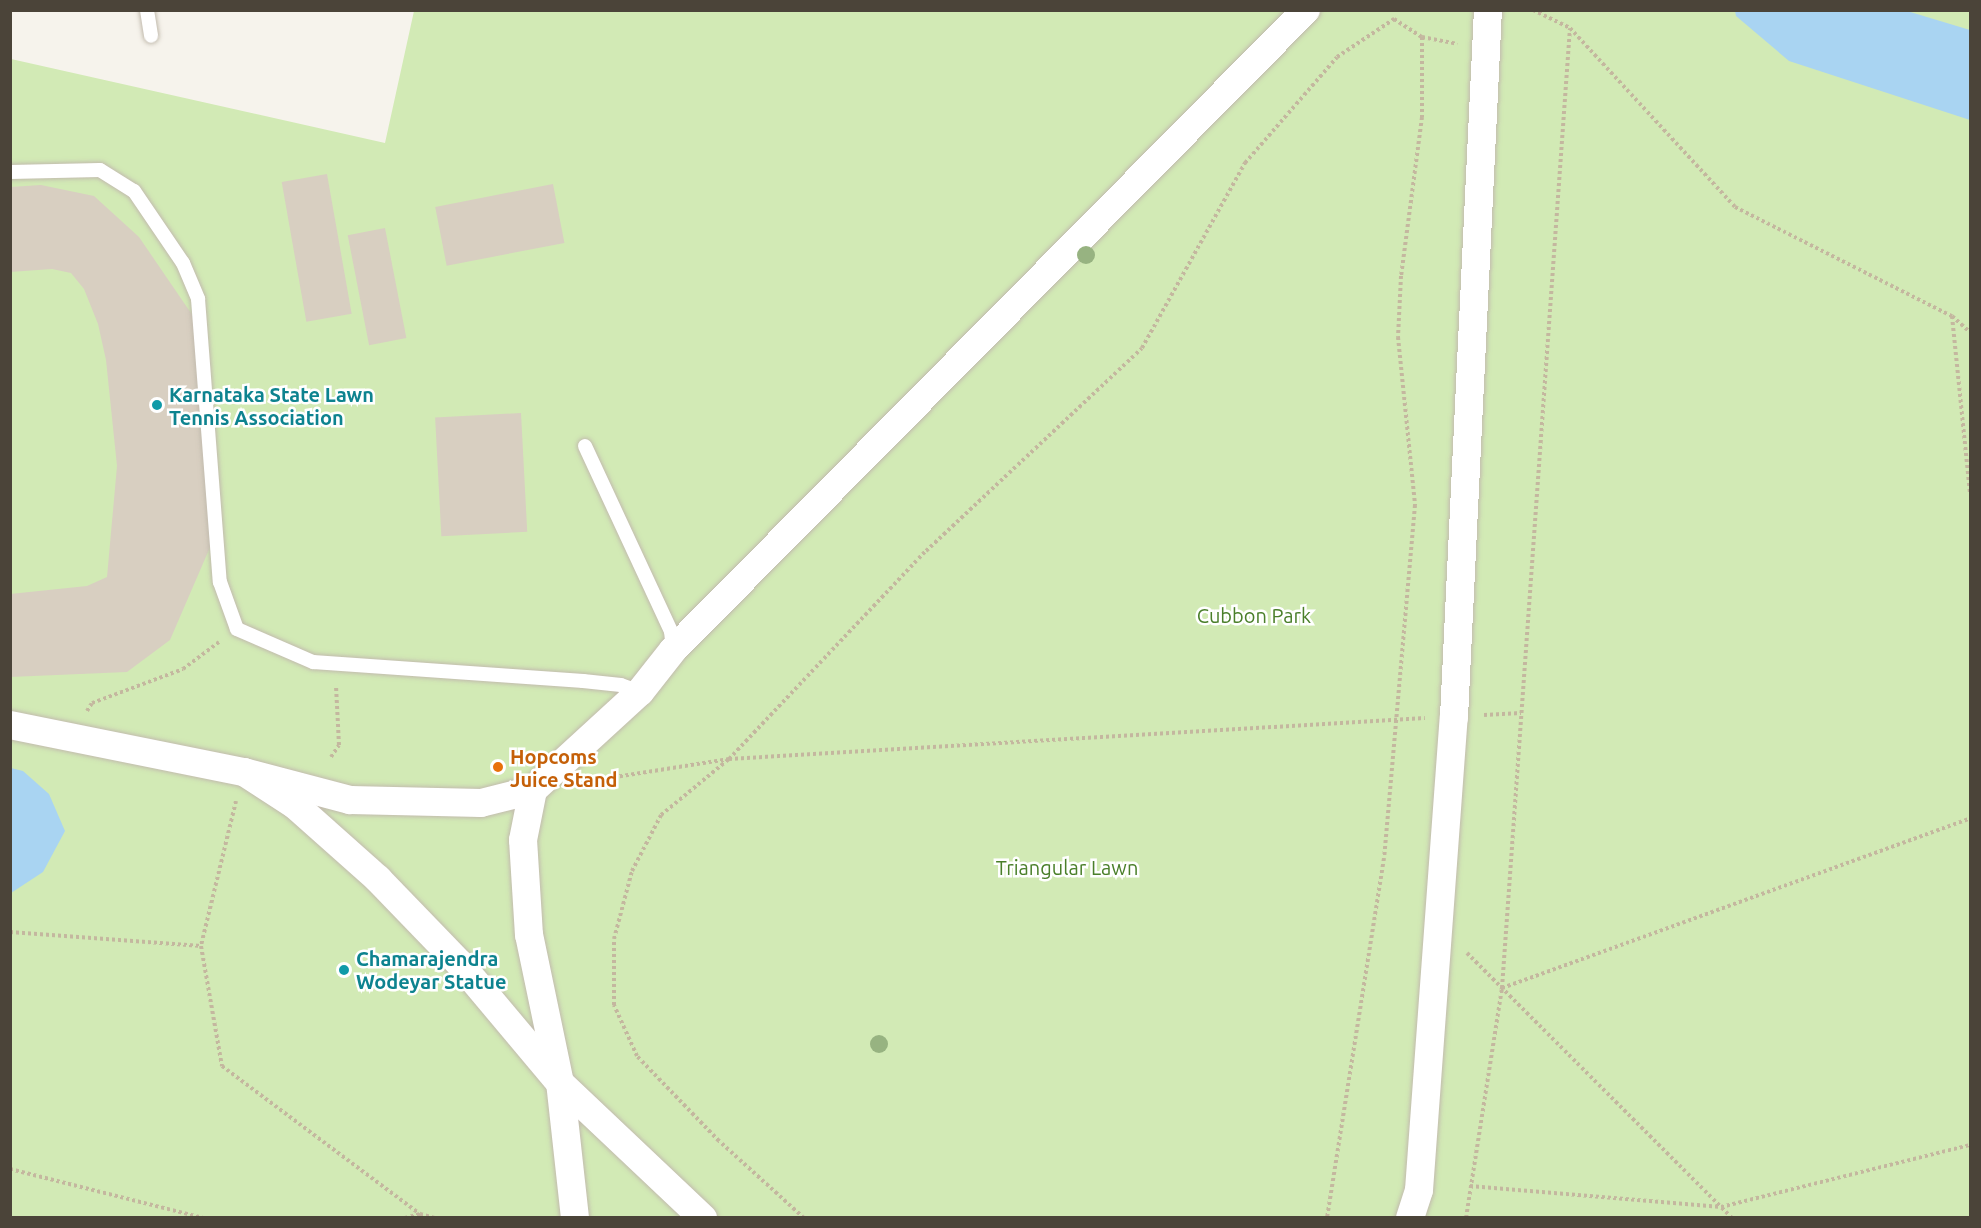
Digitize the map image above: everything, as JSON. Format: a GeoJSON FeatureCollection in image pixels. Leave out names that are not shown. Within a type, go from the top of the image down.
{"type":"FeatureCollection","features":[{"type":"Feature","properties":{"kind":"street"},"geometry":{"type":"LineString","coordinates":[[10,725],[244,772],[350,800],[481,803],[533,790],[640,692],[673,650],[1306,10]]}},
{"type":"Feature","properties":{"kind":"street"},"geometry":{"type":"LineString","coordinates":[[1410,1218],[1419,1190],[1454,717],[1488,10]]}},
{"type":"Feature","properties":{"kind":"street"},"geometry":{"type":"LineString","coordinates":[[244,772],[295,805],[378,879],[460,964],[560,1083],[703,1218]]}},
{"type":"Feature","properties":{"kind":"street"},"geometry":{"type":"LineString","coordinates":[[533,790],[523,840],[530,935],[560,1083],[575,1218]]}},
{"type":"Feature","properties":{"kind":"lane"},"geometry":{"type":"LineString","coordinates":[[147,10],[151,36]]}},
{"type":"Feature","properties":{"kind":"lane"},"geometry":{"type":"LineString","coordinates":[[10,172],[99,170],[134,191],[183,264],[198,299],[220,582],[237,629],[313,662],[583,681],[621,685],[640,692]]}},
{"type":"Feature","properties":{"kind":"lane"},"geometry":{"type":"LineString","coordinates":[[585,446],[671,632],[673,650]]}},
{"type":"Feature","properties":{"kind":"path"},"geometry":{"type":"LineString","coordinates":[[1533,10],[1570,28],[1735,207],[1952,316],[1971,332]]}},
{"type":"Feature","properties":{"kind":"path"},"geometry":{"type":"LineString","coordinates":[[804,1218],[719,1141],[637,1056],[614,1005],[614,939],[632,871],[661,815],[729,759],[926,551],[1142,348],[1245,163],[1336,57],[1394,19],[1422,37],[1422,117],[1401,276],[1398,337],[1415,505],[1384,858],[1327,1218]]}},
{"type":"Feature","properties":{"kind":"path"},"geometry":{"type":"LineString","coordinates":[[1466,1218],[1502,988],[1570,28]]}},
{"type":"Feature","properties":{"kind":"path"},"geometry":{"type":"LineString","coordinates":[[1952,316],[1971,494]]}},
{"type":"Feature","properties":{"kind":"path"},"geometry":{"type":"LineString","coordinates":[[86,714],[92,703],[183,669],[237,629]]}},
{"type":"Feature","properties":{"kind":"path"},"geometry":{"type":"LineString","coordinates":[[331,757],[339,745],[334,663]]}},
{"type":"Feature","properties":{"kind":"path"},"geometry":{"type":"LineString","coordinates":[[588,781],[729,759],[1521,713]]}},
{"type":"Feature","properties":{"kind":"path"},"geometry":{"type":"LineString","coordinates":[[244,772],[201,946],[222,1066],[420,1214],[435,1218]]}},
{"type":"Feature","properties":{"kind":"path"},"geometry":{"type":"LineString","coordinates":[[1502,988],[1971,819]]}},
{"type":"Feature","properties":{"kind":"path"},"geometry":{"type":"LineString","coordinates":[[1439,925],[1732,1218]]}},
{"type":"Feature","properties":{"kind":"path"},"geometry":{"type":"LineString","coordinates":[[10,932],[201,946]]}},
{"type":"Feature","properties":{"kind":"path"},"geometry":{"type":"LineString","coordinates":[[1470,1186],[1721,1207],[1971,1145]]}},
{"type":"Feature","properties":{"kind":"path"},"geometry":{"type":"LineString","coordinates":[[10,1169],[203,1218]]}},
{"type":"Feature","properties":{"kind":"path"},"geometry":{"type":"LineString","coordinates":[[405,1218],[420,1214]]}},
{"type":"Feature","properties":{"kind":"green space","name":"Cubbon Park"},"geometry":{"type":"Polygon","coordinates":[[[414,11],[1970,11],[1970,1217],[11,1218],[11,59],[385,143],[414,11]]]}},
{"type":"Feature","properties":{"kind":"water"},"geometry":{"type":"Polygon","coordinates":[[[1735,11],[1907,11],[1970,30],[1970,120],[1789,61],[1736,16],[1735,11]]]}},
{"type":"Feature","properties":{"kind":"water"},"geometry":{"type":"Polygon","coordinates":[[[11,768],[23,771],[49,794],[65,831],[43,872],[11,893],[11,768]]]}},
{"type":"Feature","properties":{"kind":"building"},"geometry":{"type":"Polygon","coordinates":[[[327,174],[352,314],[306,322],[282,182],[327,174]]]}},
{"type":"Feature","properties":{"kind":"building"},"geometry":{"type":"Polygon","coordinates":[[[553,184],[564,243],[447,266],[435,207],[553,184]]]}},
{"type":"Feature","properties":{"kind":"building","name":"Karnataka State Lawn Tennis Association"},"geometry":{"type":"Polygon","coordinates":[[[41,185],[94,196],[139,237],[193,316],[211,545],[170,640],[127,672],[10,677],[10,594],[87,586],[107,577],[117,466],[106,360],[98,324],[84,289],[71,273],[52,269],[10,272],[10,187],[41,185]]]}},
{"type":"Feature","properties":{"kind":"building"},"geometry":{"type":"Polygon","coordinates":[[[385,228],[406,338],[369,345],[348,235],[385,228]]]}},
{"type":"Feature","properties":{"kind":"building"},"geometry":{"type":"Polygon","coordinates":[[[521,413],[527,532],[441,536],[435,418],[521,413]]]}},
{"type":"Feature","properties":{"kind":"place","name":"Karnataka State Lawn Tennis Association"},"geometry":{"type":"Point","coordinates":[157,405]}},
{"type":"Feature","properties":{"kind":"place","name":"Hopcoms Juice Stand"},"geometry":{"type":"Point","coordinates":[498,767]}},
{"type":"Feature","properties":{"kind":"place","name":"Chamarajendra Wodeyar Statue"},"geometry":{"type":"Point","coordinates":[344,970]}},
{"type":"Feature","properties":{"kind":"park label","name":"Triangular Lawn"},"geometry":{"type":"Point","coordinates":[1067,867]}}]}
